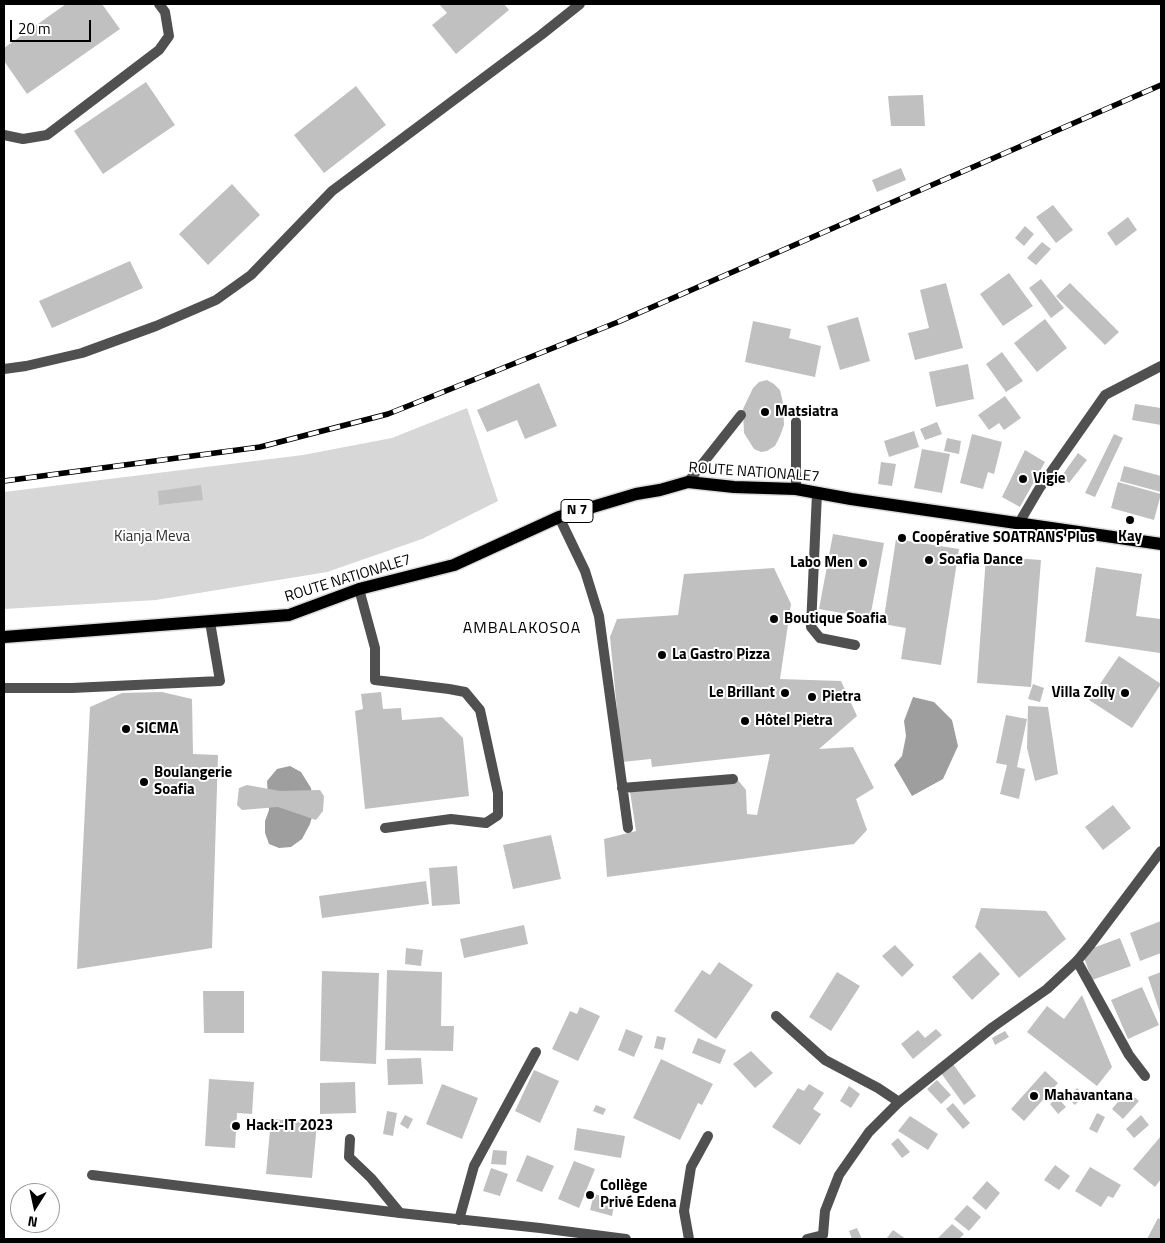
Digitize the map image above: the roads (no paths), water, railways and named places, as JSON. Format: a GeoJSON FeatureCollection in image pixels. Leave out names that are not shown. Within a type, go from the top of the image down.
{"type":"FeatureCollection","features":[{"type":"Feature","properties":{"kind":"main road","name":"ROUTE NATIONALE7"},"geometry":{"type":"LineString","coordinates":[[4,637],[288,615],[359,589],[454,565],[559,517],[636,494],[688,482],[734,487],[796,489],[851,499],[1161,544]]}},
{"type":"Feature","properties":{"kind":"street"},"geometry":{"type":"LineString","coordinates":[[4,135],[24,139],[47,135],[159,50],[169,36],[165,12],[159,4]]}},
{"type":"Feature","properties":{"kind":"street"},"geometry":{"type":"LineString","coordinates":[[4,370],[82,353],[156,326],[216,300],[250,275],[332,191],[580,4]]}},
{"type":"Feature","properties":{"kind":"street"},"geometry":{"type":"LineString","coordinates":[[1019,523],[1039,490],[1105,396],[1161,366]]}},
{"type":"Feature","properties":{"kind":"street"},"geometry":{"type":"LineString","coordinates":[[688,482],[742,416]]}},
{"type":"Feature","properties":{"kind":"street"},"geometry":{"type":"LineString","coordinates":[[796,422],[796,489]]}},
{"type":"Feature","properties":{"kind":"street"},"geometry":{"type":"LineString","coordinates":[[817,493],[811,627],[820,638],[855,645]]}},
{"type":"Feature","properties":{"kind":"street"},"geometry":{"type":"LineString","coordinates":[[559,517],[585,571],[599,616],[628,828]]}},
{"type":"Feature","properties":{"kind":"street"},"geometry":{"type":"LineString","coordinates":[[359,589],[375,648],[375,680],[465,692],[480,710],[498,793],[498,815],[486,824],[451,819],[385,828]]}},
{"type":"Feature","properties":{"kind":"street"},"geometry":{"type":"LineString","coordinates":[[4,688],[72,688],[220,681],[210,622]]}},
{"type":"Feature","properties":{"kind":"street"},"geometry":{"type":"LineString","coordinates":[[622,788],[733,779]]}},
{"type":"Feature","properties":{"kind":"street"},"geometry":{"type":"LineString","coordinates":[[807,1239],[823,1238],[825,1211],[839,1175],[869,1132],[899,1102],[993,1027],[1048,989],[1077,961],[1091,944],[1161,851]]}},
{"type":"Feature","properties":{"kind":"street"},"geometry":{"type":"LineString","coordinates":[[1077,961],[1129,1055],[1145,1076]]}},
{"type":"Feature","properties":{"kind":"street"},"geometry":{"type":"LineString","coordinates":[[776,1016],[826,1060],[878,1088],[899,1102]]}},
{"type":"Feature","properties":{"kind":"street"},"geometry":{"type":"LineString","coordinates":[[459,1220],[474,1166],[536,1052]]}},
{"type":"Feature","properties":{"kind":"street"},"geometry":{"type":"LineString","coordinates":[[689,1239],[684,1210],[691,1166],[708,1136]]}},
{"type":"Feature","properties":{"kind":"street"},"geometry":{"type":"LineString","coordinates":[[350,1139],[349,1156],[371,1178],[400,1214]]}},
{"type":"Feature","properties":{"kind":"street"},"geometry":{"type":"LineString","coordinates":[[92,1175],[400,1214],[626,1239]]}},
{"type":"Feature","properties":{"kind":"railway"},"geometry":{"type":"LineString","coordinates":[[4,481],[260,447],[388,414],[618,322],[1161,85]]}},
{"type":"Feature","properties":{"kind":"place","name":"Matsiatra"},"geometry":{"type":"Point","coordinates":[765,412]}},
{"type":"Feature","properties":{"kind":"place","name":"Vigie"},"geometry":{"type":"Point","coordinates":[1023,479]}},
{"type":"Feature","properties":{"kind":"place","name":"Kay"},"geometry":{"type":"Point","coordinates":[1130,520]}},
{"type":"Feature","properties":{"kind":"place","name":"Coopérative SOATRANS Plus"},"geometry":{"type":"Point","coordinates":[902,538]}},
{"type":"Feature","properties":{"kind":"place","name":"Soafia Dance"},"geometry":{"type":"Point","coordinates":[929,560]}},
{"type":"Feature","properties":{"kind":"place","name":"Labo Men"},"geometry":{"type":"Point","coordinates":[863,563]}},
{"type":"Feature","properties":{"kind":"place","name":"Boutique Soafia"},"geometry":{"type":"Point","coordinates":[774,619]}},
{"type":"Feature","properties":{"kind":"place","name":"La Gastro Pizza"},"geometry":{"type":"Point","coordinates":[662,655]}},
{"type":"Feature","properties":{"kind":"place","name":"Le Brillant"},"geometry":{"type":"Point","coordinates":[785,693]}},
{"type":"Feature","properties":{"kind":"place","name":"Villa Zolly"},"geometry":{"type":"Point","coordinates":[1125,693]}},
{"type":"Feature","properties":{"kind":"place","name":"Pietra"},"geometry":{"type":"Point","coordinates":[812,697]}},
{"type":"Feature","properties":{"kind":"place","name":"Hôtel Pietra"},"geometry":{"type":"Point","coordinates":[745,721]}},
{"type":"Feature","properties":{"kind":"place","name":"SICMA"},"geometry":{"type":"Point","coordinates":[126,729]}},
{"type":"Feature","properties":{"kind":"place","name":"Boulangerie Soafia"},"geometry":{"type":"Point","coordinates":[144,782]}},
{"type":"Feature","properties":{"kind":"place","name":"Mahavantana"},"geometry":{"type":"Point","coordinates":[1034,1096]}},
{"type":"Feature","properties":{"kind":"place","name":"Hack-IT 2023"},"geometry":{"type":"Point","coordinates":[236,1126]}},
{"type":"Feature","properties":{"kind":"place","name":"Collège Privé Edena"},"geometry":{"type":"Point","coordinates":[590,1195]}},
{"type":"Feature","properties":{"kind":"district","name":"AMBALAKOSOA"},"geometry":{"type":"Point","coordinates":[522,629]}},
{"type":"Feature","properties":{"kind":"park label","name":"Kianja Meva"},"geometry":{"type":"Point","coordinates":[152,537]}}]}
